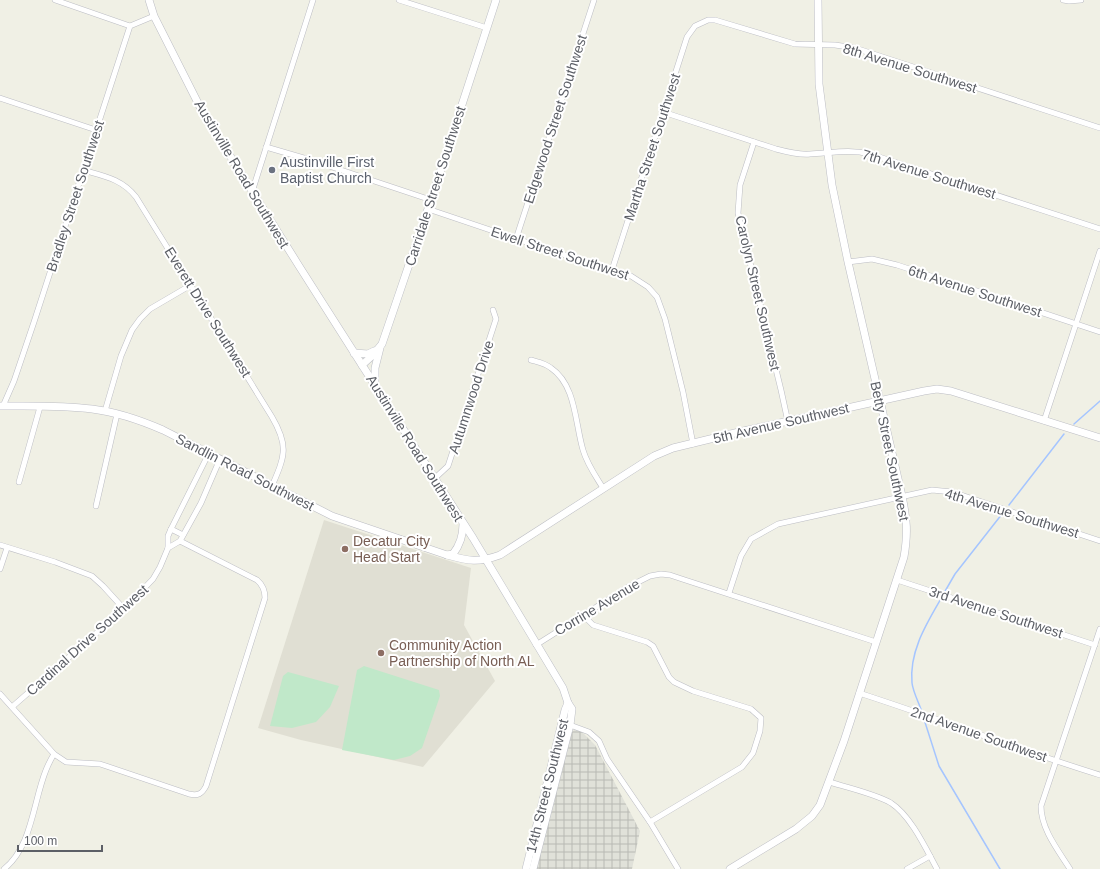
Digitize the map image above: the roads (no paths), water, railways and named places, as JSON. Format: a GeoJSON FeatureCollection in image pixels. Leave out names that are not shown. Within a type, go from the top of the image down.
{"type":"FeatureCollection","features":[{"type":"Feature","properties":{"kind":"street"},"geometry":{"type":"LineString","coordinates":[[55,0],[130,26],[154,16],[149,0]]}},
{"type":"Feature","properties":{"kind":"street"},"geometry":{"type":"LineString","coordinates":[[252,192],[313,0]]}},
{"type":"Feature","properties":{"kind":"street"},"geometry":{"type":"LineString","coordinates":[[399,0],[487,28]]}},
{"type":"Feature","properties":{"kind":"street","name":"Carridale Street Southwest"},"geometry":{"type":"LineString","coordinates":[[362,365],[382,344],[431,200],[496,0]]}},
{"type":"Feature","properties":{"kind":"street","name":"Edgewood Street Southwest"},"geometry":{"type":"LineString","coordinates":[[516,239],[594,0]]}},
{"type":"Feature","properties":{"kind":"street","name":"Betty Street Southwest"},"geometry":{"type":"LineString","coordinates":[[730,869],[796,829],[812,816],[820,805],[897,580],[904,558],[907,535],[907,523],[902,496],[834,200],[819,84],[818,0]]}},
{"type":"Feature","properties":{"kind":"street"},"geometry":{"type":"LineString","coordinates":[[1063,0],[1069,2],[1081,0]]}},
{"type":"Feature","properties":{"kind":"street","name":"Austinville Road Southwest"},"geometry":{"type":"LineString","coordinates":[[154,16],[202,111],[354,354],[376,386],[463,524],[563,688],[568,703],[572,709],[570,725]]}},
{"type":"Feature","properties":{"kind":"street","name":"8th Avenue Southwest"},"geometry":{"type":"LineString","coordinates":[[696,26],[708,20],[715,20],[795,44],[855,48],[1100,128]]}},
{"type":"Feature","properties":{"kind":"street","name":"Bradley Street Southwest"},"geometry":{"type":"LineString","coordinates":[[2,406],[14,381],[34,322],[130,26]]}},
{"type":"Feature","properties":{"kind":"street","name":"Martha Street Southwest"},"geometry":{"type":"LineString","coordinates":[[612,270],[687,37],[696,26]]}},
{"type":"Feature","properties":{"kind":"street"},"geometry":{"type":"LineString","coordinates":[[0,98],[96,130]]}},
{"type":"Feature","properties":{"kind":"street","name":"7th Avenue Southwest"},"geometry":{"type":"LineString","coordinates":[[663,112],[754,142],[790,152],[809,154],[827,152],[855,152],[870,154],[1100,229]]}},
{"type":"Feature","properties":{"kind":"street","name":"Carolyn Street Southwest"},"geometry":{"type":"LineString","coordinates":[[754,142],[740,185],[738,213],[788,422]]}},
{"type":"Feature","properties":{"kind":"street"},"geometry":{"type":"LineString","coordinates":[[266,147],[314,161],[431,200]]}},
{"type":"Feature","properties":{"kind":"street","name":"Everett Drive Southwest"},"geometry":{"type":"LineString","coordinates":[[83,170],[121,182],[132,191],[272,417],[282,435],[283,441],[283,455],[272,486]]}},
{"type":"Feature","properties":{"kind":"street","name":"Ewell Street Southwest"},"geometry":{"type":"LineString","coordinates":[[428,209],[612,270],[637,279],[648,286],[657,297],[665,319],[683,392],[693,444]]}},
{"type":"Feature","properties":{"kind":"street"},"geometry":{"type":"LineString","coordinates":[[1044,420],[1100,251]]}},
{"type":"Feature","properties":{"kind":"street","name":"6th Avenue Southwest"},"geometry":{"type":"LineString","coordinates":[[848,262],[872,260],[898,265],[1100,332]]}},
{"type":"Feature","properties":{"kind":"street"},"geometry":{"type":"LineString","coordinates":[[105,411],[121,356],[132,330],[140,319],[150,310],[191,285]]}},
{"type":"Feature","properties":{"kind":"street","name":"Autumnwood Drive"},"geometry":{"type":"LineString","coordinates":[[434,479],[448,466],[496,320],[493,310]]}},
{"type":"Feature","properties":{"kind":"street"},"geometry":{"type":"LineString","coordinates":[[354,354],[368,354],[382,344]]}},
{"type":"Feature","properties":{"kind":"street"},"geometry":{"type":"LineString","coordinates":[[376,386],[375,368],[382,344]]}},
{"type":"Feature","properties":{"kind":"street"},"geometry":{"type":"LineString","coordinates":[[531,360],[551,368],[565,383],[570,395],[587,461],[603,488]]}},
{"type":"Feature","properties":{"kind":"street","name":"5th Avenue Southwest"},"geometry":{"type":"LineString","coordinates":[[485,560],[500,555],[654,456],[673,448],[924,391],[938,389],[951,390],[1100,438]]}},
{"type":"Feature","properties":{"kind":"street","name":"Sandlin Road Southwest"},"geometry":{"type":"LineString","coordinates":[[2,406],[78,408],[117,414],[154,426],[339,519],[447,555],[463,559],[485,560]]}},
{"type":"Feature","properties":{"kind":"street"},"geometry":{"type":"LineString","coordinates":[[19,482],[24,469],[40,406]]}},
{"type":"Feature","properties":{"kind":"street"},"geometry":{"type":"LineString","coordinates":[[96,506],[117,414]]}},
{"type":"Feature","properties":{"kind":"street","name":"Cardinal Drive Southwest"},"geometry":{"type":"LineString","coordinates":[[12,707],[124,609],[153,579],[168,548],[168,536],[171,529],[209,453]]}},
{"type":"Feature","properties":{"kind":"street"},"geometry":{"type":"LineString","coordinates":[[168,548],[180,541],[201,503],[220,459]]}},
{"type":"Feature","properties":{"kind":"street","name":"4th Avenue Southwest"},"geometry":{"type":"LineString","coordinates":[[729,594],[741,556],[751,539],[764,531],[778,524],[932,490],[940,490],[1000,508],[1100,541]]}},
{"type":"Feature","properties":{"kind":"street"},"geometry":{"type":"LineString","coordinates":[[447,555],[453,554],[458,546],[462,535],[463,524]]}},
{"type":"Feature","properties":{"kind":"street"},"geometry":{"type":"LineString","coordinates":[[171,529],[183,535]]}},
{"type":"Feature","properties":{"kind":"street"},"geometry":{"type":"LineString","coordinates":[[0,694],[54,754],[66,762],[100,764],[196,796],[202,792],[206,786],[266,598],[262,584],[257,580],[180,541]]}},
{"type":"Feature","properties":{"kind":"street"},"geometry":{"type":"LineString","coordinates":[[0,545],[55,562],[92,576],[124,609]]}},
{"type":"Feature","properties":{"kind":"street"},"geometry":{"type":"LineString","coordinates":[[0,569],[7,548]]}},
{"type":"Feature","properties":{"kind":"street","name":"Corrine Avenue"},"geometry":{"type":"LineString","coordinates":[[536,645],[628,587],[650,576],[661,574],[670,575],[876,642]]}},
{"type":"Feature","properties":{"kind":"street","name":"3rd Avenue Southwest"},"geometry":{"type":"LineString","coordinates":[[897,580],[1094,645]]}},
{"type":"Feature","properties":{"kind":"street"},"geometry":{"type":"LineString","coordinates":[[583,615],[593,625],[647,642],[653,646],[669,677],[674,682],[693,691],[751,709],[761,718],[760,731],[753,753],[742,767],[650,822]]}},
{"type":"Feature","properties":{"kind":"street"},"geometry":{"type":"LineString","coordinates":[[1070,869],[1045,828],[1041,817],[1041,806],[1100,629]]}},
{"type":"Feature","properties":{"kind":"street","name":"2nd Avenue Southwest"},"geometry":{"type":"LineString","coordinates":[[859,693],[1100,775]]}},
{"type":"Feature","properties":{"kind":"street","name":"14th Street Southwest"},"geometry":{"type":"LineString","coordinates":[[526,869],[568,703]]}},
{"type":"Feature","properties":{"kind":"street"},"geometry":{"type":"LineString","coordinates":[[570,725],[589,732],[599,741],[607,759],[650,822],[678,869]]}},
{"type":"Feature","properties":{"kind":"street","name":"14th Street Southwest"},"geometry":{"type":"LineString","coordinates":[[533,869],[570,725]]}},
{"type":"Feature","properties":{"kind":"street"},"geometry":{"type":"LineString","coordinates":[[4,869],[14,860],[23,844],[46,771],[54,754]]}},
{"type":"Feature","properties":{"kind":"street"},"geometry":{"type":"LineString","coordinates":[[829,782],[859,791],[893,804],[907,819],[937,869]]}},
{"type":"Feature","properties":{"kind":"street"},"geometry":{"type":"LineString","coordinates":[[906,869],[930,856]]}},
{"type":"Feature","properties":{"kind":"waterway"},"geometry":{"type":"LineString","coordinates":[[1074,424],[1100,401]]}},
{"type":"Feature","properties":{"kind":"waterway"},"geometry":{"type":"LineString","coordinates":[[1009,505],[1064,434]]}},
{"type":"Feature","properties":{"kind":"waterway"},"geometry":{"type":"LineString","coordinates":[[944,593],[955,574],[1002,514]]}},
{"type":"Feature","properties":{"kind":"waterway"},"geometry":{"type":"LineString","coordinates":[[922,712],[912,683],[913,660],[925,627],[942,597]]}},
{"type":"Feature","properties":{"kind":"waterway"},"geometry":{"type":"LineString","coordinates":[[923,716],[939,766],[1000,869]]}},
{"type":"Feature","properties":{"kind":"place","name":"Austinville First Baptist Church"},"geometry":{"type":"Point","coordinates":[272,170]}},
{"type":"Feature","properties":{"kind":"place","name":"Decatur City Head Start"},"geometry":{"type":"Point","coordinates":[345,549]}},
{"type":"Feature","properties":{"kind":"place","name":"Community Action Partnership of North AL"},"geometry":{"type":"Point","coordinates":[381,653]}}]}
